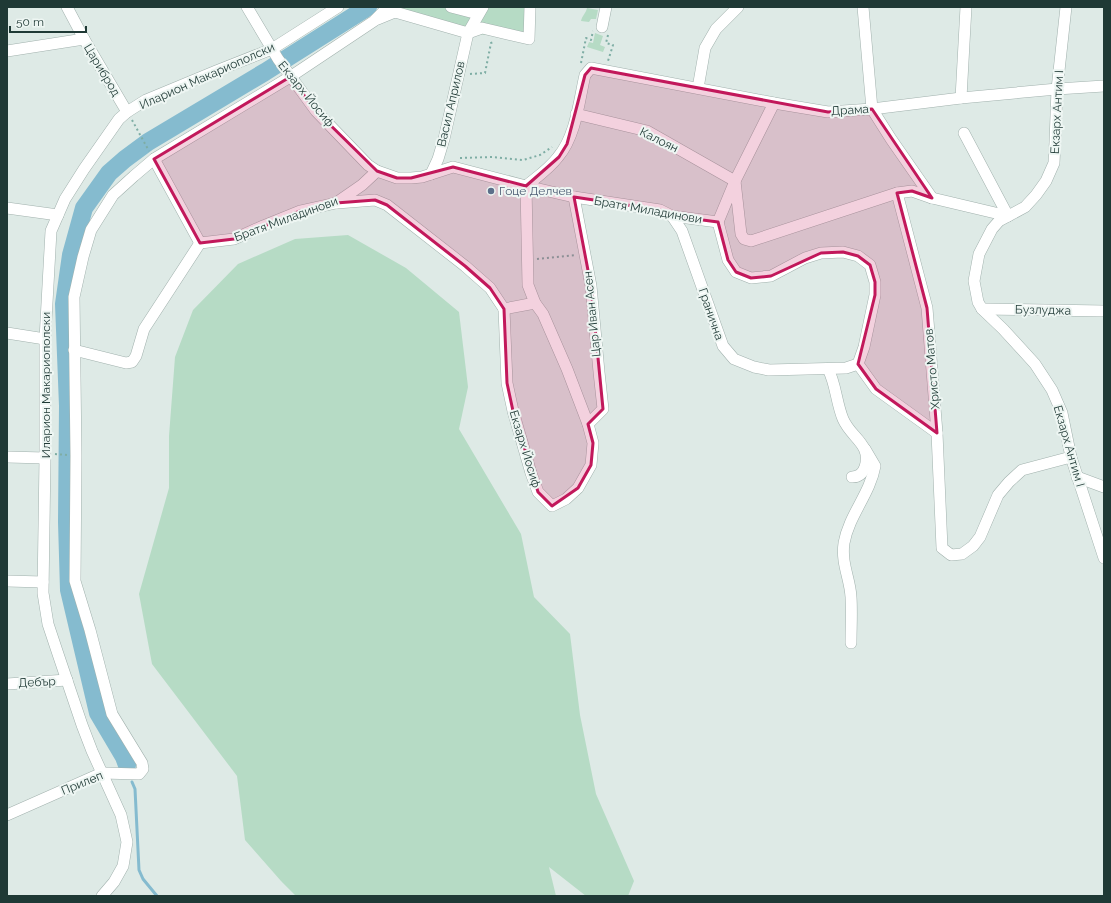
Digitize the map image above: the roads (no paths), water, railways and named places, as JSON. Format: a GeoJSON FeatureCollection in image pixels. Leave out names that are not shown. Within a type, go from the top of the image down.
{"type":"FeatureCollection","features":[{"type":"Feature","properties":{"kind":"street","name":"Цариброд"},"geometry":{"type":"LineString","coordinates":[[66,7],[127,112]]}},
{"type":"Feature","properties":{"kind":"street","name":"Екзарх Йосиф"},"geometry":{"type":"LineString","coordinates":[[247,7],[278,59],[316,111],[368,165],[377,171]]}},
{"type":"Feature","properties":{"kind":"street","name":"Иларион Макариополски"},"geometry":{"type":"LineString","coordinates":[[102,896],[114,882],[123,866],[126,842],[121,815],[92,752],[82,725],[48,624],[43,593],[49,456],[45,339],[51,231],[65,199],[84,169],[119,119],[127,112],[146,100],[249,57],[272,49],[338,7]]}},
{"type":"Feature","properties":{"kind":"street"},"geometry":{"type":"LineString","coordinates":[[374,21],[388,7]]}},
{"type":"Feature","properties":{"kind":"street"},"geometry":{"type":"LineString","coordinates":[[153,157],[200,243],[144,329],[136,356],[132,362],[126,363],[74,350],[74,297],[83,257],[91,230],[112,195],[153,157],[290,77],[394,7]]}},
{"type":"Feature","properties":{"kind":"street"},"geometry":{"type":"LineString","coordinates":[[451,7],[481,11]]}},
{"type":"Feature","properties":{"kind":"street"},"geometry":{"type":"LineString","coordinates":[[374,21],[395,12],[468,33],[482,28],[529,38],[530,7]]}},
{"type":"Feature","properties":{"kind":"street"},"geometry":{"type":"LineString","coordinates":[[602,27],[606,7]]}},
{"type":"Feature","properties":{"kind":"street"},"geometry":{"type":"LineString","coordinates":[[698,88],[705,48],[716,29],[738,7]]}},
{"type":"Feature","properties":{"kind":"street"},"geometry":{"type":"LineString","coordinates":[[863,7],[872,109],[890,139],[932,198]]}},
{"type":"Feature","properties":{"kind":"street"},"geometry":{"type":"LineString","coordinates":[[961,98],[966,7]]}},
{"type":"Feature","properties":{"kind":"street","name":"Екзарх Антим I"},"geometry":{"type":"LineString","coordinates":[[1066,7],[1057,89],[1054,163],[1046,181],[1026,207],[999,221],[992,229],[979,254],[974,280],[978,302],[982,309],[1003,329],[1035,364],[1048,384],[1062,413],[1071,457],[1104,558]]}},
{"type":"Feature","properties":{"kind":"street","name":"Васил Априлов"},"geometry":{"type":"LineString","coordinates":[[431,174],[438,159],[444,139],[468,33],[481,11]]}},
{"type":"Feature","properties":{"kind":"street"},"geometry":{"type":"LineString","coordinates":[[7,51],[84,39]]}},
{"type":"Feature","properties":{"kind":"street","name":"Драма"},"geometry":{"type":"LineString","coordinates":[[576,114],[585,75],[591,68],[828,112],[872,109],[961,98],[1104,86]]}},
{"type":"Feature","properties":{"kind":"street"},"geometry":{"type":"LineString","coordinates":[[774,102],[735,181],[741,234],[744,239],[751,241],[897,193],[912,191],[932,198],[1008,216]]}},
{"type":"Feature","properties":{"kind":"street"},"geometry":{"type":"LineString","coordinates":[[576,114],[567,144],[559,157],[526,186],[527,261],[528,285],[535,303],[543,314],[568,369],[588,424]]}},
{"type":"Feature","properties":{"kind":"street","name":"Калоян"},"geometry":{"type":"LineString","coordinates":[[576,114],[647,132],[735,181]]}},
{"type":"Feature","properties":{"kind":"street"},"geometry":{"type":"LineString","coordinates":[[964,133],[1008,216]]}},
{"type":"Feature","properties":{"kind":"street","name":"Братя Миладинови"},"geometry":{"type":"LineString","coordinates":[[200,243],[234,239],[300,211],[336,203],[362,185],[377,171],[397,178],[416,178],[452,167],[574,197],[660,210],[672,216],[718,222],[735,181]]}},
{"type":"Feature","properties":{"kind":"street","name":"Христо Матов"},"geometry":{"type":"LineString","coordinates":[[897,193],[927,308],[937,433],[942,548],[951,555],[962,554],[973,546],[980,537],[998,494],[1008,482],[1022,470],[1071,457]]}},
{"type":"Feature","properties":{"kind":"street","name":"Цар Иван Асен"},"geometry":{"type":"LineString","coordinates":[[574,197],[591,286],[603,409],[588,424]]}},
{"type":"Feature","properties":{"kind":"street"},"geometry":{"type":"LineString","coordinates":[[336,203],[375,200],[386,204],[465,266],[490,288],[504,309],[535,303]]}},
{"type":"Feature","properties":{"kind":"street"},"geometry":{"type":"LineString","coordinates":[[7,208],[58,215]]}},
{"type":"Feature","properties":{"kind":"street","name":"Гранична"},"geometry":{"type":"LineString","coordinates":[[672,216],[682,231],[723,346],[734,359],[754,367],[769,370],[846,368],[858,364]]}},
{"type":"Feature","properties":{"kind":"street"},"geometry":{"type":"LineString","coordinates":[[718,222],[728,260],[736,272],[751,278],[771,276],[805,258],[821,253],[843,252],[858,256],[870,265],[875,282],[875,295],[864,347],[858,364],[876,389],[937,433]]}},
{"type":"Feature","properties":{"kind":"street","name":"Екзарх Йосиф"},"geometry":{"type":"LineString","coordinates":[[504,309],[507,383],[513,411],[530,473],[538,492],[552,506],[566,499],[578,488],[591,465],[593,443],[588,424]]}},
{"type":"Feature","properties":{"kind":"street","name":"Бузлуджа"},"geometry":{"type":"LineString","coordinates":[[982,309],[1104,311]]}},
{"type":"Feature","properties":{"kind":"street"},"geometry":{"type":"LineString","coordinates":[[7,333],[45,339]]}},
{"type":"Feature","properties":{"kind":"street","name":"Прилеп"},"geometry":{"type":"LineString","coordinates":[[7,815],[102,773],[139,774],[143,769],[142,763],[112,714],[90,630],[75,581],[76,456],[74,350]]}},
{"type":"Feature","properties":{"kind":"street"},"geometry":{"type":"LineString","coordinates":[[828,368],[843,418],[875,466],[874,476],[848,529],[844,544],[843,561],[851,597],[851,643]]}},
{"type":"Feature","properties":{"kind":"street"},"geometry":{"type":"LineString","coordinates":[[852,478],[857,477],[864,471],[867,460],[865,449]]}},
{"type":"Feature","properties":{"kind":"street"},"geometry":{"type":"LineString","coordinates":[[7,458],[49,456]]}},
{"type":"Feature","properties":{"kind":"street"},"geometry":{"type":"LineString","coordinates":[[1077,477],[1104,487]]}},
{"type":"Feature","properties":{"kind":"street"},"geometry":{"type":"LineString","coordinates":[[7,581],[44,582]]}},
{"type":"Feature","properties":{"kind":"street","name":"Дебър"},"geometry":{"type":"LineString","coordinates":[[7,684],[67,680]]}},
{"type":"Feature","properties":{"kind":"waterway"},"geometry":{"type":"LineString","coordinates":[[127,765],[124,757],[98,713],[69,590],[67,522],[68,406],[64,304],[71,255],[84,208],[109,173],[148,142],[265,72],[368,7]]}},
{"type":"Feature","properties":{"kind":"waterway"},"geometry":{"type":"LineString","coordinates":[[132,782],[135,789],[139,870],[143,879],[157,896]]}},
{"type":"Feature","properties":{"kind":"place","name":"Гоце Делчев"},"geometry":{"type":"Point","coordinates":[491,191]}}]}
